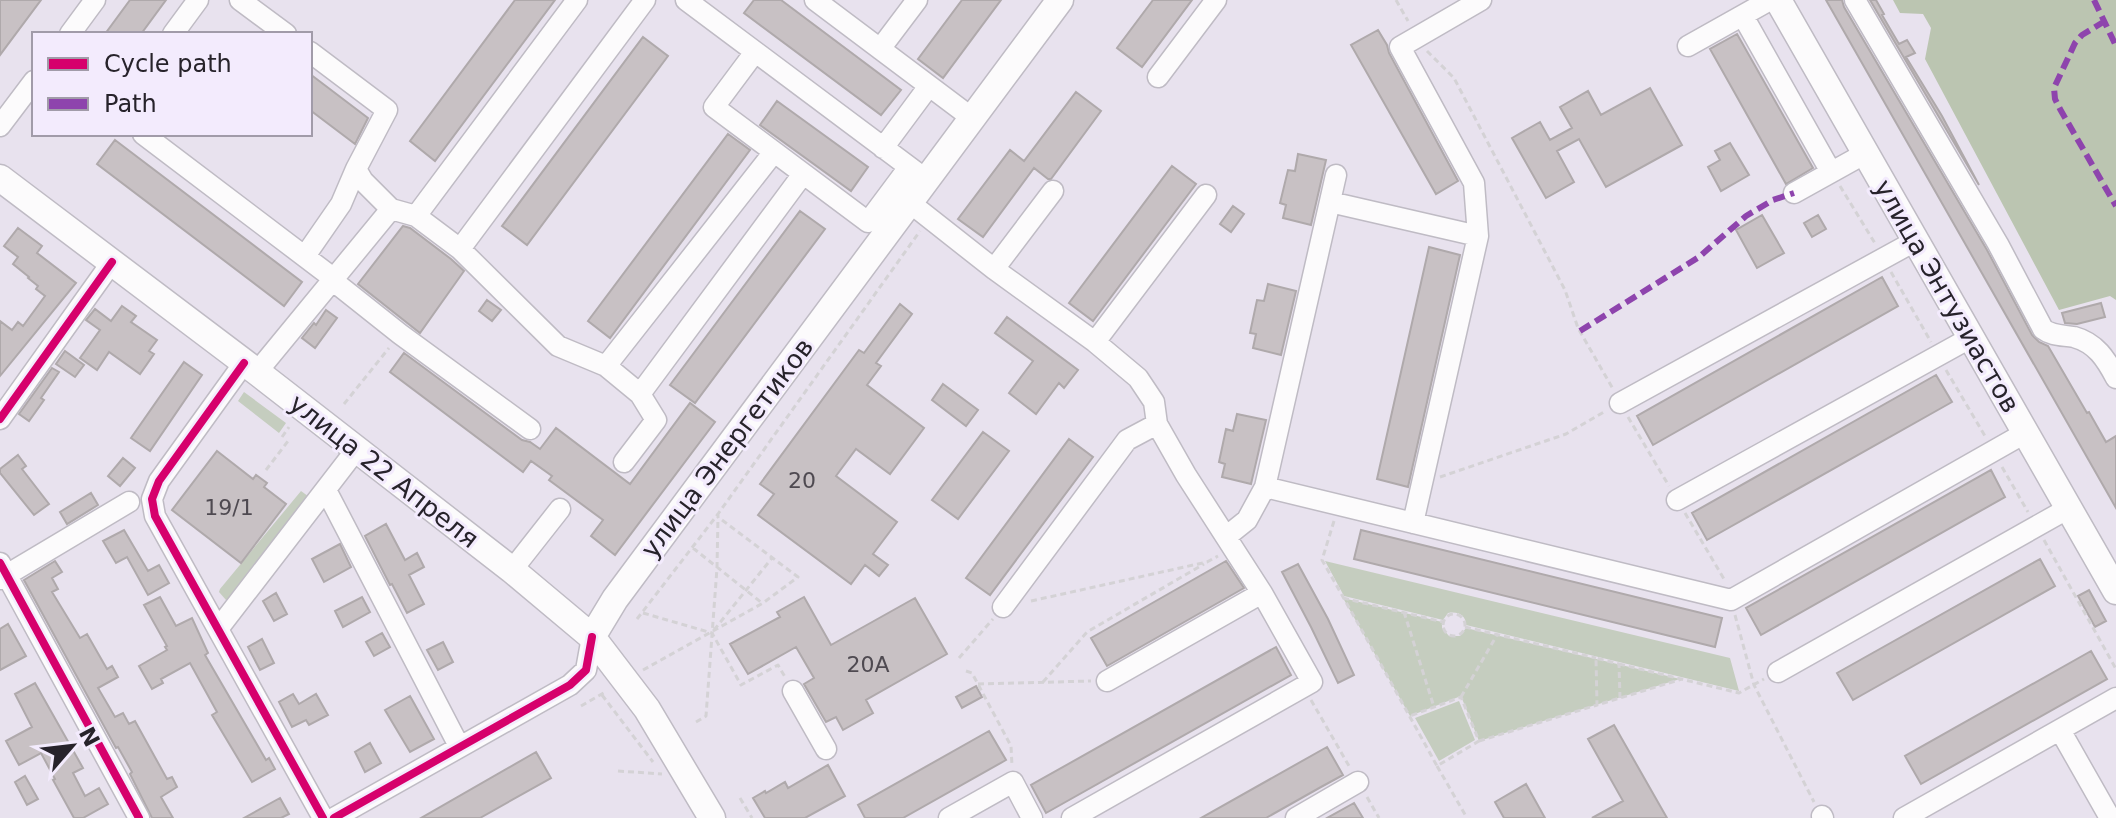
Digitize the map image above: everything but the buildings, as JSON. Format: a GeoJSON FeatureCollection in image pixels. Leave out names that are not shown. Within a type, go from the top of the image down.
{"type":"FeatureCollection","features":[{"type":"Feature","properties":{"kind":"main road","name":"улица Энергетиков"},"geometry":{"type":"LineString","coordinates":[[592,637],[615,599],[919,210],[918,173],[972,118],[1060,0]]}},
{"type":"Feature","properties":{"kind":"main road","name":"улица Энтузиастов"},"geometry":{"type":"LineString","coordinates":[[1778,0],[2116,591]]}},
{"type":"Feature","properties":{"kind":"main road","name":"улица 22 Апреля"},"geometry":{"type":"LineString","coordinates":[[0,178],[251,367],[512,570],[592,637],[647,709],[712,818]]}},
{"type":"Feature","properties":{"kind":"street"},"geometry":{"type":"LineString","coordinates":[[71,32],[95,0]]}},
{"type":"Feature","properties":{"kind":"street"},"geometry":{"type":"LineString","coordinates":[[174,32],[198,0]]}},
{"type":"Feature","properties":{"kind":"street"},"geometry":{"type":"LineString","coordinates":[[240,0],[283,32]]}},
{"type":"Feature","properties":{"kind":"street"},"geometry":{"type":"LineString","coordinates":[[416,216],[577,0]]}},
{"type":"Feature","properties":{"kind":"street"},"geometry":{"type":"LineString","coordinates":[[460,249],[645,0]]}},
{"type":"Feature","properties":{"kind":"street"},"geometry":{"type":"LineString","coordinates":[[686,0],[918,173],[868,222],[714,107],[755,52]]}},
{"type":"Feature","properties":{"kind":"street"},"geometry":{"type":"LineString","coordinates":[[815,0],[972,118]]}},
{"type":"Feature","properties":{"kind":"street"},"geometry":{"type":"LineString","coordinates":[[880,49],[917,0]]}},
{"type":"Feature","properties":{"kind":"street"},"geometry":{"type":"LineString","coordinates":[[1158,77],[1216,0]]}},
{"type":"Feature","properties":{"kind":"street"},"geometry":{"type":"LineString","coordinates":[[1413,523],[1478,236],[1474,183],[1400,47],[1481,0]]}},
{"type":"Feature","properties":{"kind":"street"},"geometry":{"type":"LineString","coordinates":[[1688,46],[1770,0]]}},
{"type":"Feature","properties":{"kind":"street"},"geometry":{"type":"LineString","coordinates":[[1855,0],[1977,208],[2043,329],[2049,334],[2088,343],[2102,353],[2116,378]]}},
{"type":"Feature","properties":{"kind":"street"},"geometry":{"type":"LineString","coordinates":[[1743,16],[1831,172]]}},
{"type":"Feature","properties":{"kind":"street"},"geometry":{"type":"LineString","coordinates":[[305,256],[341,204],[387,110],[312,54]]}},
{"type":"Feature","properties":{"kind":"street"},"geometry":{"type":"LineString","coordinates":[[0,126],[32,84]]}},
{"type":"Feature","properties":{"kind":"street"},"geometry":{"type":"LineString","coordinates":[[883,148],[929,86]]}},
{"type":"Feature","properties":{"kind":"street"},"geometry":{"type":"LineString","coordinates":[[146,136],[305,256],[400,334],[530,429]]}},
{"type":"Feature","properties":{"kind":"street"},"geometry":{"type":"LineString","coordinates":[[606,366],[774,152]]}},
{"type":"Feature","properties":{"kind":"street"},"geometry":{"type":"LineString","coordinates":[[1794,193],[1866,153]]}},
{"type":"Feature","properties":{"kind":"street"},"geometry":{"type":"LineString","coordinates":[[356,169],[363,181],[391,209],[416,216],[460,249],[558,346],[606,366],[640,394],[656,420],[624,462]]}},
{"type":"Feature","properties":{"kind":"street"},"geometry":{"type":"LineString","coordinates":[[640,394],[803,174]]}},
{"type":"Feature","properties":{"kind":"street"},"geometry":{"type":"LineString","coordinates":[[1230,542],[1247,520],[1265,487],[1336,175]]}},
{"type":"Feature","properties":{"kind":"street"},"geometry":{"type":"LineString","coordinates":[[994,269],[1053,191]]}},
{"type":"Feature","properties":{"kind":"street"},"geometry":{"type":"LineString","coordinates":[[1095,342],[1206,195]]}},
{"type":"Feature","properties":{"kind":"street"},"geometry":{"type":"LineString","coordinates":[[1330,202],[1478,236]]}},
{"type":"Feature","properties":{"kind":"street"},"geometry":{"type":"LineString","coordinates":[[323,818],[155,516],[152,499],[159,481],[251,367],[391,209]]}},
{"type":"Feature","properties":{"kind":"street"},"geometry":{"type":"LineString","coordinates":[[919,210],[1138,378],[1154,402],[1157,424],[1186,475],[1262,593],[1312,682],[1072,818]]}},
{"type":"Feature","properties":{"kind":"street"},"geometry":{"type":"LineString","coordinates":[[1620,403],[1915,241]]}},
{"type":"Feature","properties":{"kind":"street"},"geometry":{"type":"LineString","coordinates":[[0,419],[112,262]]}},
{"type":"Feature","properties":{"kind":"street"},"geometry":{"type":"LineString","coordinates":[[1677,500],[1970,338]]}},
{"type":"Feature","properties":{"kind":"street"},"geometry":{"type":"LineString","coordinates":[[1003,607],[1127,440],[1157,424]]}},
{"type":"Feature","properties":{"kind":"street"},"geometry":{"type":"LineString","coordinates":[[1265,487],[1733,598],[2025,433]]}},
{"type":"Feature","properties":{"kind":"street"},"geometry":{"type":"LineString","coordinates":[[218,629],[356,450]]}},
{"type":"Feature","properties":{"kind":"street"},"geometry":{"type":"LineString","coordinates":[[326,490],[459,746]]}},
{"type":"Feature","properties":{"kind":"street"},"geometry":{"type":"LineString","coordinates":[[129,502],[2,573],[139,818]]}},
{"type":"Feature","properties":{"kind":"street"},"geometry":{"type":"LineString","coordinates":[[1778,672],[2069,508]]}},
{"type":"Feature","properties":{"kind":"street"},"geometry":{"type":"LineString","coordinates":[[512,570],[560,509]]}},
{"type":"Feature","properties":{"kind":"street"},"geometry":{"type":"LineString","coordinates":[[1107,681],[1262,593]]}},
{"type":"Feature","properties":{"kind":"street","name":"улица Энергетиков"},"geometry":{"type":"LineString","coordinates":[[334,818],[570,685],[586,670],[592,637]]}},
{"type":"Feature","properties":{"kind":"street"},"geometry":{"type":"LineString","coordinates":[[793,691],[826,749]]}},
{"type":"Feature","properties":{"kind":"street"},"geometry":{"type":"LineString","coordinates":[[1904,818],[2116,698]]}},
{"type":"Feature","properties":{"kind":"street"},"geometry":{"type":"LineString","coordinates":[[2060,730],[2110,818]]}},
{"type":"Feature","properties":{"kind":"street"},"geometry":{"type":"LineString","coordinates":[[949,818],[1013,782],[1032,818]]}},
{"type":"Feature","properties":{"kind":"street"},"geometry":{"type":"LineString","coordinates":[[1296,818],[1358,782]]}},
{"type":"Feature","properties":{"kind":"path"},"geometry":{"type":"LineString","coordinates":[[1396,0],[1429,56],[1454,78],[1565,290],[1580,331],[1733,598],[1754,685],[1822,817]]}},
{"type":"Feature","properties":{"kind":"path"},"geometry":{"type":"LineString","coordinates":[[1831,172],[1884,258],[2116,669]]}},
{"type":"Feature","properties":{"kind":"path"},"geometry":{"type":"LineString","coordinates":[[637,619],[718,515],[919,210]]}},
{"type":"Feature","properties":{"kind":"path"},"geometry":{"type":"LineString","coordinates":[[344,404],[400,334]]}},
{"type":"Feature","properties":{"kind":"path"},"geometry":{"type":"LineString","coordinates":[[1422,484],[1566,434],[1620,403]]}},
{"type":"Feature","properties":{"kind":"path"},"geometry":{"type":"LineString","coordinates":[[282,437],[289,427]]}},
{"type":"Feature","properties":{"kind":"path"},"geometry":{"type":"LineString","coordinates":[[266,470],[288,441]]}},
{"type":"Feature","properties":{"kind":"path"},"geometry":{"type":"LineString","coordinates":[[1339,505],[1322,560],[1467,818]]}},
{"type":"Feature","properties":{"kind":"path"},"geometry":{"type":"LineString","coordinates":[[640,672],[763,603],[798,577],[718,515]]}},
{"type":"Feature","properties":{"kind":"path"},"geometry":{"type":"LineString","coordinates":[[696,722],[706,716],[718,515]]}},
{"type":"Feature","properties":{"kind":"path"},"geometry":{"type":"LineString","coordinates":[[1043,682],[1087,632],[1207,562],[1230,542]]}},
{"type":"Feature","properties":{"kind":"path"},"geometry":{"type":"LineString","coordinates":[[693,548],[763,603]]}},
{"type":"Feature","properties":{"kind":"path"},"geometry":{"type":"LineString","coordinates":[[712,633],[773,557]]}},
{"type":"Feature","properties":{"kind":"path"},"geometry":{"type":"LineString","coordinates":[[959,658],[1003,607],[1207,562]]}},
{"type":"Feature","properties":{"kind":"path"},"geometry":{"type":"LineString","coordinates":[[1343,598],[1443,622]]}},
{"type":"Feature","properties":{"kind":"path"},"geometry":{"type":"LineString","coordinates":[[642,612],[712,633],[741,685],[778,665],[793,691]]}},
{"type":"Feature","properties":{"kind":"path"},"geometry":{"type":"LineString","coordinates":[[1404,612],[1434,707]]}},
{"type":"Feature","properties":{"kind":"path"},"geometry":{"type":"LineString","coordinates":[[1459,614],[1465,627],[1459,635],[1450,635],[1443,628],[1443,622],[1449,615],[1459,614]]}},
{"type":"Feature","properties":{"kind":"path"},"geometry":{"type":"LineString","coordinates":[[1465,627],[1739,693],[1778,672]]}},
{"type":"Feature","properties":{"kind":"path"},"geometry":{"type":"LineString","coordinates":[[1410,716],[1461,697],[1497,635]]}},
{"type":"Feature","properties":{"kind":"path"},"geometry":{"type":"LineString","coordinates":[[1596,658],[1597,705]]}},
{"type":"Feature","properties":{"kind":"path"},"geometry":{"type":"LineString","coordinates":[[1619,664],[1620,698]]}},
{"type":"Feature","properties":{"kind":"path"},"geometry":{"type":"LineString","coordinates":[[966,671],[972,673],[1011,746],[1013,782]]}},
{"type":"Feature","properties":{"kind":"path"},"geometry":{"type":"LineString","coordinates":[[1437,766],[1479,741],[1682,679]]}},
{"type":"Feature","properties":{"kind":"path"},"geometry":{"type":"LineString","coordinates":[[978,684],[1107,681]]}},
{"type":"Feature","properties":{"kind":"path"},"geometry":{"type":"LineString","coordinates":[[1303,687],[1379,818]]}},
{"type":"Feature","properties":{"kind":"path"},"geometry":{"type":"LineString","coordinates":[[581,706],[607,691]]}},
{"type":"Feature","properties":{"kind":"path"},"geometry":{"type":"LineString","coordinates":[[602,695],[662,774],[618,771]]}},
{"type":"Feature","properties":{"kind":"path"},"geometry":{"type":"LineString","coordinates":[[1461,697],[1479,741]]}},
{"type":"Feature","properties":{"kind":"path"},"geometry":{"type":"LineString","coordinates":[[740,798],[752,818]]}},
{"type":"Feature","properties":{"kind":"green space"},"geometry":{"type":"Polygon","coordinates":[[[1893,0],[2116,0],[2116,300],[2110,296],[2059,310],[1925,59],[1931,28],[1923,14],[1900,13],[1893,0]]]}},
{"type":"Feature","properties":{"kind":"green space"},"geometry":{"type":"Polygon","coordinates":[[[244,392],[286,423],[279,433],[238,401],[244,392]]]}},
{"type":"Feature","properties":{"kind":"green space"},"geometry":{"type":"Polygon","coordinates":[[[301,491],[312,499],[226,600],[220,589],[301,491]]]}},
{"type":"Feature","properties":{"kind":"green space"},"geometry":{"type":"Polygon","coordinates":[[[1325,561],[1730,658],[1739,691],[1466,625],[1463,616],[1458,613],[1448,613],[1443,620],[1344,596],[1325,561]]]}},
{"type":"Feature","properties":{"kind":"green space"},"geometry":{"type":"Polygon","coordinates":[[[1343,598],[1442,622],[1442,628],[1449,636],[1460,636],[1466,628],[1680,679],[1479,741],[1461,696],[1410,716],[1343,598]]]}},
{"type":"Feature","properties":{"kind":"green space"},"geometry":{"type":"Polygon","coordinates":[[[1459,701],[1475,740],[1439,761],[1415,718],[1459,701]]]}},
{"type":"Feature","properties":{"kind":"marked path"},"geometry":{"type":"LineString","coordinates":[[2094,0],[2116,46]]}},
{"type":"Feature","properties":{"kind":"marked path"},"geometry":{"type":"LineString","coordinates":[[2105,21],[2075,43],[2054,88],[2060,109],[2116,206]]}},
{"type":"Feature","properties":{"kind":"marked path"},"geometry":{"type":"LineString","coordinates":[[1580,331],[1699,257],[1746,216],[1773,200],[1794,193]]}},
{"type":"Feature","properties":{"kind":"cycle path"},"geometry":{"type":"LineString","coordinates":[[0,419],[112,262]]}},
{"type":"Feature","properties":{"kind":"cycle path"},"geometry":{"type":"LineString","coordinates":[[244,363],[159,481],[152,499],[155,516],[323,818]]}},
{"type":"Feature","properties":{"kind":"cycle path"},"geometry":{"type":"LineString","coordinates":[[0,563],[139,818]]}},
{"type":"Feature","properties":{"kind":"cycle path"},"geometry":{"type":"LineString","coordinates":[[334,818],[570,685],[586,670],[592,637]]}}]}
